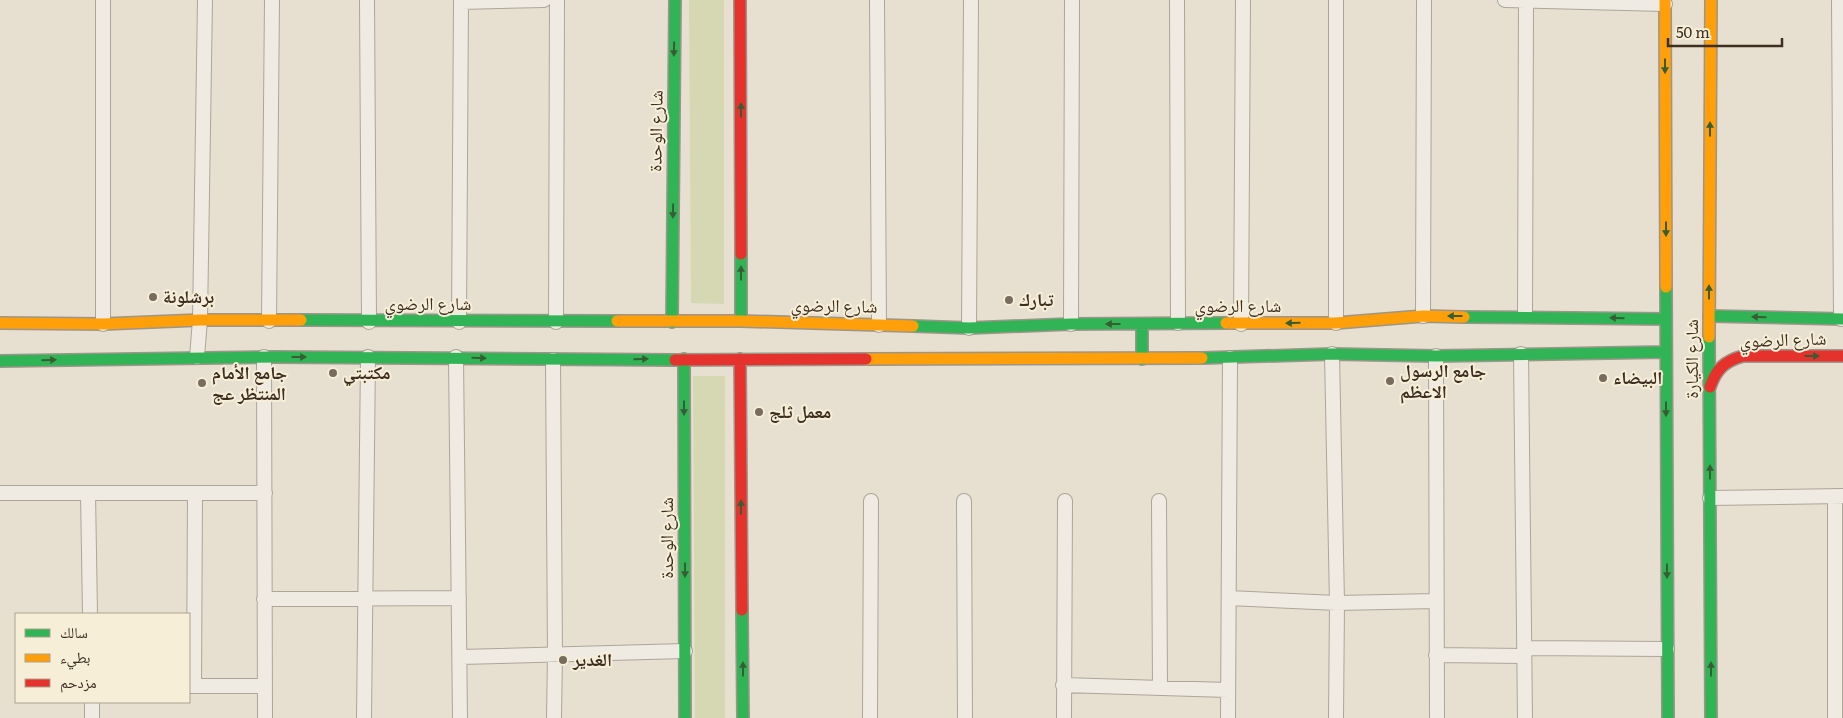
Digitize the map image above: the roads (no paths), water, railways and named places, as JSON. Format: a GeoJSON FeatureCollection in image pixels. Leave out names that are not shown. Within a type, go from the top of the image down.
{"type":"FeatureCollection","features":[{"type":"Feature","properties":{"kind":"street"},"geometry":{"type":"LineString","coordinates":[[103,324],[104,0]]}},
{"type":"Feature","properties":{"kind":"street"},"geometry":{"type":"LineString","coordinates":[[197,357],[200,320],[205,0]]}},
{"type":"Feature","properties":{"kind":"street"},"geometry":{"type":"LineString","coordinates":[[269,321],[272,0]]}},
{"type":"Feature","properties":{"kind":"street"},"geometry":{"type":"LineString","coordinates":[[366,0],[369,322]]}},
{"type":"Feature","properties":{"kind":"street"},"geometry":{"type":"LineString","coordinates":[[459,322],[461,1],[544,0]]}},
{"type":"Feature","properties":{"kind":"street"},"geometry":{"type":"LineString","coordinates":[[556,322],[557,0]]}},
{"type":"Feature","properties":{"kind":"street","name":"شارع الوحدة"},"geometry":{"type":"LineString","coordinates":[[672,322],[675,0]]}},
{"type":"Feature","properties":{"kind":"street"},"geometry":{"type":"LineString","coordinates":[[740,0],[741,321]]}},
{"type":"Feature","properties":{"kind":"street"},"geometry":{"type":"LineString","coordinates":[[877,0],[880,325]]}},
{"type":"Feature","properties":{"kind":"street"},"geometry":{"type":"LineString","coordinates":[[969,328],[971,0]]}},
{"type":"Feature","properties":{"kind":"street"},"geometry":{"type":"LineString","coordinates":[[1071,324],[1072,0]]}},
{"type":"Feature","properties":{"kind":"street"},"geometry":{"type":"LineString","coordinates":[[1177,0],[1178,323]]}},
{"type":"Feature","properties":{"kind":"street"},"geometry":{"type":"LineString","coordinates":[[1241,324],[1243,0]]}},
{"type":"Feature","properties":{"kind":"street"},"geometry":{"type":"LineString","coordinates":[[1336,0],[1336,323]]}},
{"type":"Feature","properties":{"kind":"street"},"geometry":{"type":"LineString","coordinates":[[1423,316],[1424,0]]}},
{"type":"Feature","properties":{"kind":"street"},"geometry":{"type":"LineString","coordinates":[[1505,0],[1665,2]]}},
{"type":"Feature","properties":{"kind":"street"},"geometry":{"type":"LineString","coordinates":[[1526,0],[1526,316]]}},
{"type":"Feature","properties":{"kind":"street","name":"شارع الكيارة"},"geometry":{"type":"LineString","coordinates":[[1711,0],[1709,316],[1711,718]]}},
{"type":"Feature","properties":{"kind":"street"},"geometry":{"type":"LineString","coordinates":[[1839,0],[1842,319]]}},
{"type":"Feature","properties":{"kind":"street","name":"شارع الكيارة"},"geometry":{"type":"LineString","coordinates":[[1665,2],[1668,718]]}},
{"type":"Feature","properties":{"kind":"street","name":"شارع الرضوي"},"geometry":{"type":"LineString","coordinates":[[0,323],[103,324],[200,320],[369,322],[741,321],[969,328],[1071,324],[1336,323],[1423,316],[1666,319]]}},
{"type":"Feature","properties":{"kind":"street","name":"شارع الرضوي"},"geometry":{"type":"LineString","coordinates":[[1709,316],[1842,319]]}},
{"type":"Feature","properties":{"kind":"street"},"geometry":{"type":"LineString","coordinates":[[1142,324],[1142,358]]}},
{"type":"Feature","properties":{"kind":"street"},"geometry":{"type":"LineString","coordinates":[[0,361],[197,357],[456,357],[554,360],[1230,358],[1332,354],[1436,356],[1666,352]]}},
{"type":"Feature","properties":{"kind":"street"},"geometry":{"type":"LineString","coordinates":[[1332,354],[1336,718]]}},
{"type":"Feature","properties":{"kind":"street"},"geometry":{"type":"LineString","coordinates":[[1521,354],[1525,718]]}},
{"type":"Feature","properties":{"kind":"street"},"geometry":{"type":"LineString","coordinates":[[1436,356],[1437,718]]}},
{"type":"Feature","properties":{"kind":"street","name":"شارع الرضوي"},"geometry":{"type":"LineString","coordinates":[[1710,388],[1713,374],[1719,367],[1734,358],[1743,356],[1843,356]]}},
{"type":"Feature","properties":{"kind":"street"},"geometry":{"type":"LineString","coordinates":[[264,357],[265,718]]}},
{"type":"Feature","properties":{"kind":"street"},"geometry":{"type":"LineString","coordinates":[[364,718],[368,357]]}},
{"type":"Feature","properties":{"kind":"street"},"geometry":{"type":"LineString","coordinates":[[456,357],[460,718]]}},
{"type":"Feature","properties":{"kind":"street"},"geometry":{"type":"LineString","coordinates":[[1228,718],[1230,358]]}},
{"type":"Feature","properties":{"kind":"street","name":"شارع الوحدة"},"geometry":{"type":"LineString","coordinates":[[684,359],[685,718]]}},
{"type":"Feature","properties":{"kind":"street"},"geometry":{"type":"LineString","coordinates":[[740,359],[743,718]]}},
{"type":"Feature","properties":{"kind":"street"},"geometry":{"type":"LineString","coordinates":[[554,360],[556,655],[554,718]]}},
{"type":"Feature","properties":{"kind":"street"},"geometry":{"type":"LineString","coordinates":[[0,493],[265,493]]}},
{"type":"Feature","properties":{"kind":"street"},"geometry":{"type":"LineString","coordinates":[[88,493],[90,613]]}},
{"type":"Feature","properties":{"kind":"street"},"geometry":{"type":"LineString","coordinates":[[195,493],[191,686],[265,686]]}},
{"type":"Feature","properties":{"kind":"street"},"geometry":{"type":"LineString","coordinates":[[1710,498],[1839,496],[1836,718]]}},
{"type":"Feature","properties":{"kind":"street"},"geometry":{"type":"LineString","coordinates":[[870,718],[871,501]]}},
{"type":"Feature","properties":{"kind":"street"},"geometry":{"type":"LineString","coordinates":[[964,501],[965,718]]}},
{"type":"Feature","properties":{"kind":"street"},"geometry":{"type":"LineString","coordinates":[[1064,718],[1065,501]]}},
{"type":"Feature","properties":{"kind":"street"},"geometry":{"type":"LineString","coordinates":[[1159,501],[1160,688]]}},
{"type":"Feature","properties":{"kind":"street"},"geometry":{"type":"LineString","coordinates":[[264,599],[459,598]]}},
{"type":"Feature","properties":{"kind":"street"},"geometry":{"type":"LineString","coordinates":[[1229,598],[1336,603],[1436,601]]}},
{"type":"Feature","properties":{"kind":"street"},"geometry":{"type":"LineString","coordinates":[[1436,655],[1667,649]]}},
{"type":"Feature","properties":{"kind":"street"},"geometry":{"type":"LineString","coordinates":[[460,657],[685,651]]}},
{"type":"Feature","properties":{"kind":"street"},"geometry":{"type":"LineString","coordinates":[[1063,685],[1228,690]]}},
{"type":"Feature","properties":{"kind":"street"},"geometry":{"type":"LineString","coordinates":[[92,703],[92,718]]}},
{"type":"Feature","properties":{"kind":"place","name":"برشلونة"},"geometry":{"type":"Point","coordinates":[153,297]}},
{"type":"Feature","properties":{"kind":"place","name":"تبارك"},"geometry":{"type":"Point","coordinates":[1009,300]}},
{"type":"Feature","properties":{"kind":"place","name":"مكتبتي"},"geometry":{"type":"Point","coordinates":[333,373]}},
{"type":"Feature","properties":{"kind":"place","name":"البيضاء"},"geometry":{"type":"Point","coordinates":[1603,378]}},
{"type":"Feature","properties":{"kind":"place","name":"جامع الرسول الاعظم"},"geometry":{"type":"Point","coordinates":[1390,381]}},
{"type":"Feature","properties":{"kind":"place","name":"جامع الأمام المنتظر عج"},"geometry":{"type":"Point","coordinates":[202,383]}},
{"type":"Feature","properties":{"kind":"place","name":"معمل ثلج"},"geometry":{"type":"Point","coordinates":[759,412]}},
{"type":"Feature","properties":{"kind":"place","name":"الغدير"},"geometry":{"type":"Point","coordinates":[563,660]}}]}
